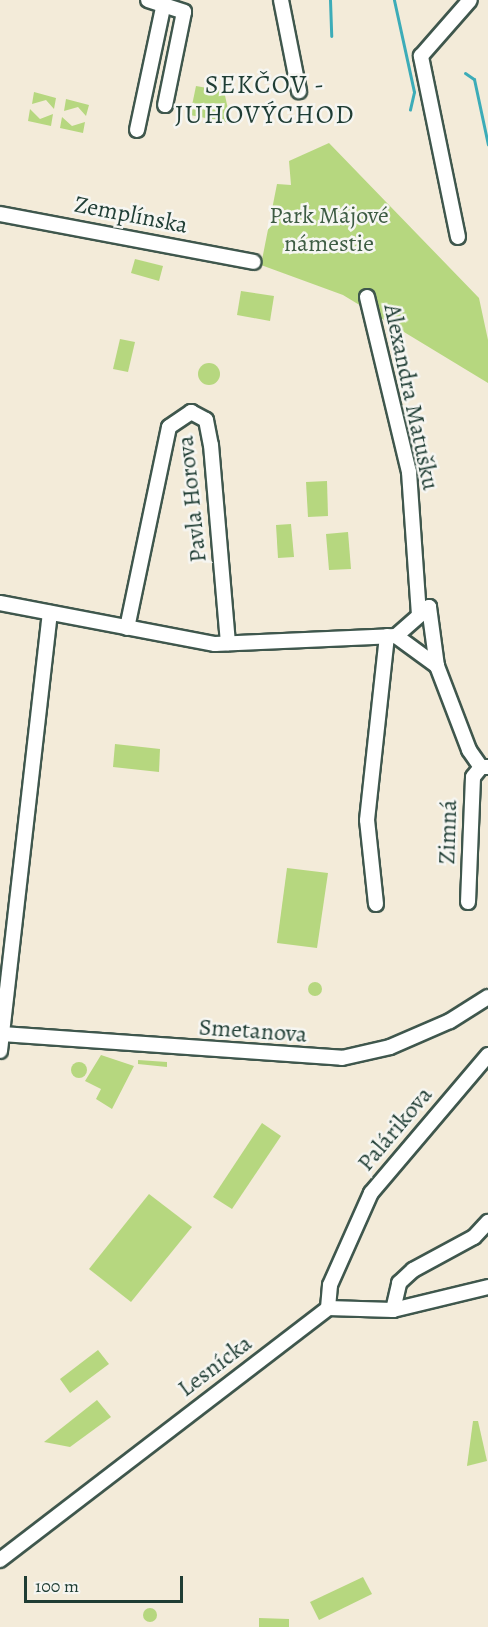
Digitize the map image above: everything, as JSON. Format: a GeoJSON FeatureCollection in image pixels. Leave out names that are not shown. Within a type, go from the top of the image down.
{"type":"FeatureCollection","features":[{"type":"Feature","properties":{"kind":"street"},"geometry":{"type":"LineString","coordinates":[[148,0],[181,8],[184,18],[165,105]]}},
{"type":"Feature","properties":{"kind":"street"},"geometry":{"type":"LineString","coordinates":[[281,0],[299,92]]}},
{"type":"Feature","properties":{"kind":"street"},"geometry":{"type":"LineString","coordinates":[[458,237],[421,56],[470,0]]}},
{"type":"Feature","properties":{"kind":"street"},"geometry":{"type":"LineString","coordinates":[[137,130],[164,3]]}},
{"type":"Feature","properties":{"kind":"street","name":"Zemplínska"},"geometry":{"type":"LineString","coordinates":[[0,214],[253,262]]}},
{"type":"Feature","properties":{"kind":"street","name":"Alexandra Matušku"},"geometry":{"type":"LineString","coordinates":[[367,297],[409,472],[424,611]]}},
{"type":"Feature","properties":{"kind":"street","name":"Pavla Horova"},"geometry":{"type":"LineString","coordinates":[[127,628],[169,427],[191,412],[206,420],[211,445],[228,644]]}},
{"type":"Feature","properties":{"kind":"street"},"geometry":{"type":"LineString","coordinates":[[0,603],[127,628],[228,644],[391,636],[424,611]]}},
{"type":"Feature","properties":{"kind":"street","name":"Zimná"},"geometry":{"type":"LineString","coordinates":[[424,611],[437,666],[469,750],[484,767],[473,777],[468,902]]}},
{"type":"Feature","properties":{"kind":"street"},"geometry":{"type":"LineString","coordinates":[[0,1051],[50,613]]}},
{"type":"Feature","properties":{"kind":"street"},"geometry":{"type":"LineString","coordinates":[[391,636],[437,666]]}},
{"type":"Feature","properties":{"kind":"street"},"geometry":{"type":"LineString","coordinates":[[376,904],[367,820],[391,636]]}},
{"type":"Feature","properties":{"kind":"street","name":"Smetanova"},"geometry":{"type":"LineString","coordinates":[[2,1034],[342,1058],[390,1047],[488,997]]}},
{"type":"Feature","properties":{"kind":"street","name":"Palárikova"},"geometry":{"type":"LineString","coordinates":[[328,1308],[330,1285],[371,1193],[488,1055]]}},
{"type":"Feature","properties":{"kind":"street"},"geometry":{"type":"LineString","coordinates":[[393,1310],[399,1283],[413,1270],[474,1238],[488,1222]]}},
{"type":"Feature","properties":{"kind":"street"},"geometry":{"type":"LineString","coordinates":[[328,1308],[393,1310],[488,1287]]}},
{"type":"Feature","properties":{"kind":"street","name":"Lesnícka"},"geometry":{"type":"LineString","coordinates":[[0,1560],[328,1308]]}},
{"type":"Feature","properties":{"kind":"green space"},"geometry":{"type":"Polygon","coordinates":[[[196,86],[224,91],[231,123],[190,115],[196,86]]]}},
{"type":"Feature","properties":{"kind":"green space"},"geometry":{"type":"Polygon","coordinates":[[[34,92],[56,98],[54,109],[46,100],[32,104],[34,92]]]}},
{"type":"Feature","properties":{"kind":"green space"},"geometry":{"type":"Polygon","coordinates":[[[66,99],[89,105],[86,116],[78,107],[64,111],[66,99]]]}},
{"type":"Feature","properties":{"kind":"green space"},"geometry":{"type":"Polygon","coordinates":[[[30,109],[40,119],[53,114],[51,126],[28,121],[30,109]]]}},
{"type":"Feature","properties":{"kind":"green space"},"geometry":{"type":"Polygon","coordinates":[[[62,117],[72,126],[85,122],[83,133],[60,128],[62,117]]]}},
{"type":"Feature","properties":{"kind":"green space","name":"Park Májové námestie"},"geometry":{"type":"Polygon","coordinates":[[[329,143],[479,298],[488,340],[488,383],[343,295],[261,265],[277,184],[291,185],[289,161],[329,143]]]}},
{"type":"Feature","properties":{"kind":"green space"},"geometry":{"type":"Polygon","coordinates":[[[135,259],[163,266],[159,281],[131,273],[135,259]]]}},
{"type":"Feature","properties":{"kind":"green space"},"geometry":{"type":"Polygon","coordinates":[[[241,291],[274,296],[270,321],[237,315],[241,291]]]}},
{"type":"Feature","properties":{"kind":"green space"},"geometry":{"type":"Polygon","coordinates":[[[120,339],[135,342],[128,372],[113,369],[120,339]]]}},
{"type":"Feature","properties":{"kind":"green space"},"geometry":{"type":"Polygon","coordinates":[[[209,363],[217,366],[220,374],[217,382],[209,385],[201,382],[198,374],[201,366],[209,363]]]}},
{"type":"Feature","properties":{"kind":"green space"},"geometry":{"type":"Polygon","coordinates":[[[327,481],[328,516],[308,517],[306,482],[327,481]]]}},
{"type":"Feature","properties":{"kind":"green space"},"geometry":{"type":"Polygon","coordinates":[[[291,524],[294,557],[278,558],[276,525],[291,524]]]}},
{"type":"Feature","properties":{"kind":"green space"},"geometry":{"type":"Polygon","coordinates":[[[348,532],[351,569],[329,570],[326,534],[348,532]]]}},
{"type":"Feature","properties":{"kind":"green space"},"geometry":{"type":"Polygon","coordinates":[[[115,744],[160,749],[159,772],[113,767],[115,744]]]}},
{"type":"Feature","properties":{"kind":"green space"},"geometry":{"type":"Polygon","coordinates":[[[287,868],[328,873],[317,948],[277,943],[287,868]]]}},
{"type":"Feature","properties":{"kind":"green space"},"geometry":{"type":"Polygon","coordinates":[[[315,982],[320,984],[322,989],[320,994],[315,996],[310,994],[308,989],[310,984],[315,982]]]}},
{"type":"Feature","properties":{"kind":"green space"},"geometry":{"type":"Polygon","coordinates":[[[101,1055],[134,1066],[112,1109],[96,1099],[101,1089],[85,1081],[101,1055]]]}},
{"type":"Feature","properties":{"kind":"green space"},"geometry":{"type":"Polygon","coordinates":[[[138,1060],[167,1062],[167,1067],[138,1064],[138,1060]]]}},
{"type":"Feature","properties":{"kind":"green space"},"geometry":{"type":"Polygon","coordinates":[[[79,1062],[87,1070],[79,1078],[71,1070],[79,1062]]]}},
{"type":"Feature","properties":{"kind":"green space"},"geometry":{"type":"Polygon","coordinates":[[[262,1123],[281,1136],[232,1209],[213,1197],[262,1123]]]}},
{"type":"Feature","properties":{"kind":"green space"},"geometry":{"type":"Polygon","coordinates":[[[149,1194],[192,1227],[131,1302],[89,1269],[149,1194]]]}},
{"type":"Feature","properties":{"kind":"green space"},"geometry":{"type":"Polygon","coordinates":[[[98,1350],[109,1364],[70,1393],[60,1379],[98,1350]]]}},
{"type":"Feature","properties":{"kind":"green space"},"geometry":{"type":"Polygon","coordinates":[[[97,1400],[111,1417],[70,1447],[44,1442],[97,1400]]]}},
{"type":"Feature","properties":{"kind":"green space"},"geometry":{"type":"Polygon","coordinates":[[[473,1421],[478,1421],[487,1461],[467,1466],[473,1421]]]}},
{"type":"Feature","properties":{"kind":"green space"},"geometry":{"type":"Polygon","coordinates":[[[363,1577],[372,1594],[319,1620],[310,1602],[363,1577]]]}},
{"type":"Feature","properties":{"kind":"green space"},"geometry":{"type":"Polygon","coordinates":[[[150,1608],[155,1610],[157,1615],[155,1620],[150,1622],[145,1620],[143,1615],[145,1610],[150,1608]]]}},
{"type":"Feature","properties":{"kind":"green space"},"geometry":{"type":"Polygon","coordinates":[[[259,1618],[289,1619],[289,1627],[259,1627],[259,1618]]]}},
{"type":"Feature","properties":{"kind":"waterway"},"geometry":{"type":"LineString","coordinates":[[330,0],[331,36]]}},
{"type":"Feature","properties":{"kind":"waterway"},"geometry":{"type":"LineString","coordinates":[[394,0],[414,92],[410,110]]}},
{"type":"Feature","properties":{"kind":"waterway"},"geometry":{"type":"LineString","coordinates":[[465,73],[474,79],[488,145]]}},
{"type":"Feature","properties":{"kind":"district","name":"SEKČOV - JUHOVÝCHOD"},"geometry":{"type":"Point","coordinates":[265,100]}}]}
